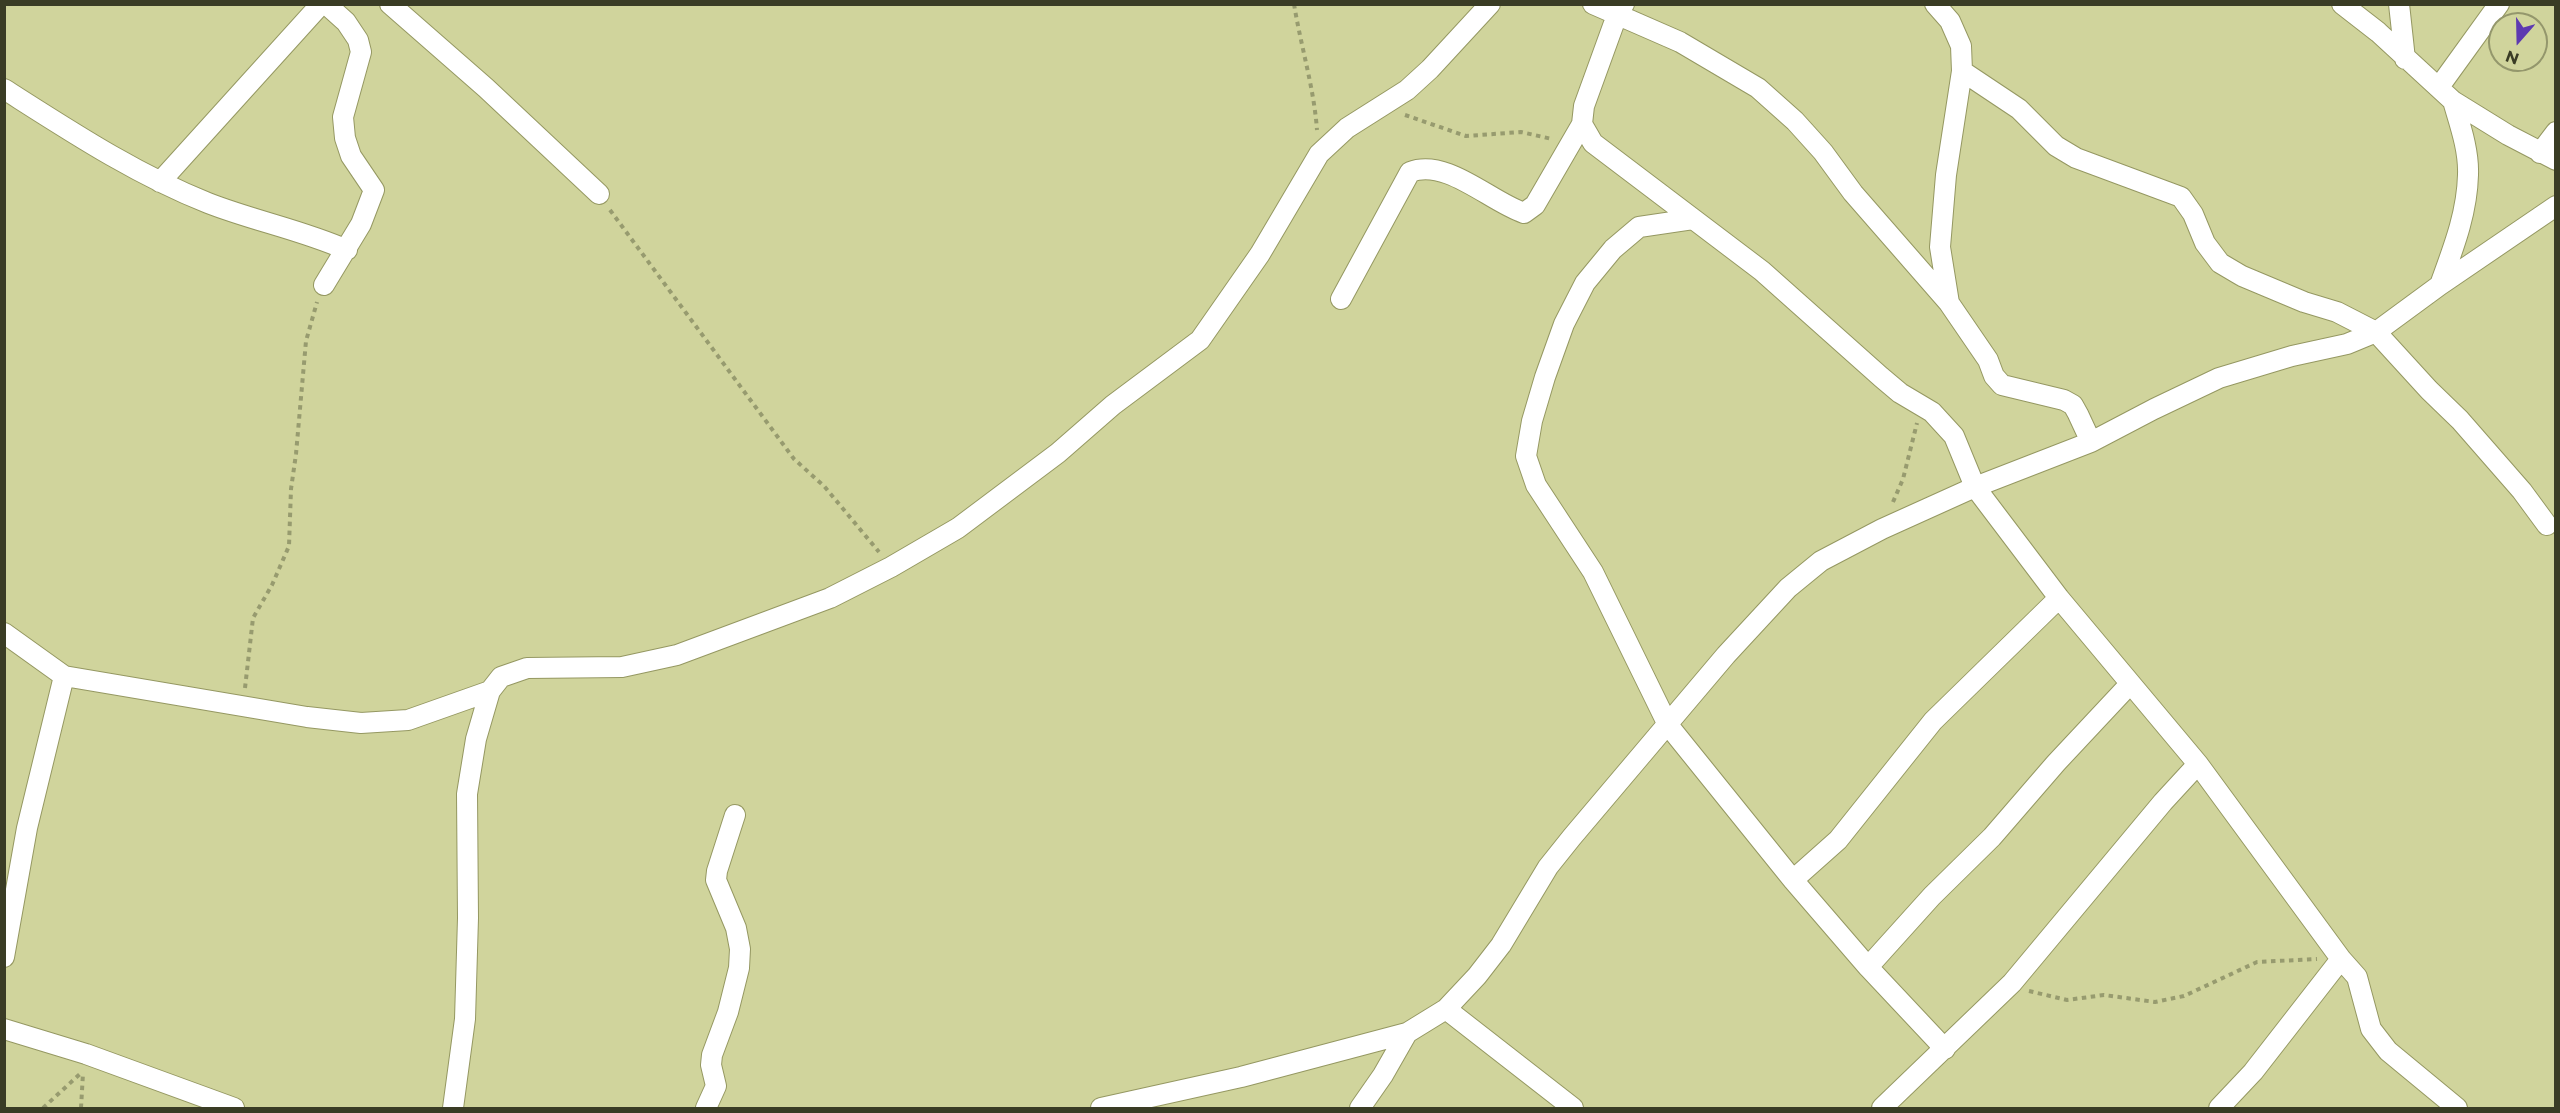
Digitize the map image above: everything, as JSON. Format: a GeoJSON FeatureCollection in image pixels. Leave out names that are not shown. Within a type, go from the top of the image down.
{"type":"FeatureCollection","features":[{"type":"Feature","properties":{"kind":"street"},"geometry":{"type":"LineString","coordinates":[[160,182],[321,4]]}},
{"type":"Feature","properties":{"kind":"street"},"geometry":{"type":"LineString","coordinates":[[324,285],[361,224],[374,190],[351,156],[345,138],[343,117],[362,52],[358,40],[346,22],[326,4]]}},
{"type":"Feature","properties":{"kind":"street"},"geometry":{"type":"LineString","coordinates":[[390,4],[486,88],[599,194]]}},
{"type":"Feature","properties":{"kind":"street"},"geometry":{"type":"LineString","coordinates":[[453,1108],[465,1019],[468,918],[467,794],[476,739],[490,692],[501,677],[527,668],[622,667],[677,655],[830,598],[891,567],[958,528],[1058,453],[1113,405],[1200,340],[1260,254],[1319,154],[1347,128],[1407,90],[1430,69],[1490,4]]}},
{"type":"Feature","properties":{"kind":"street"},"geometry":{"type":"LineString","coordinates":[[1593,4],[1620,10],[1758,88],[1795,121],[1823,152],[1853,194],[1949,303],[1988,360],[1994,376],[2002,385],[2064,400],[2073,405],[2091,442]]}},
{"type":"Feature","properties":{"kind":"street"},"geometry":{"type":"LineString","coordinates":[[1935,4],[1952,13],[1961,46],[1962,71],[1946,175],[1940,247],[1949,303]]}},
{"type":"Feature","properties":{"kind":"street"},"geometry":{"type":"LineString","coordinates":[[2342,4],[2378,32],[2453,101],[2548,157],[2556,132]]}},
{"type":"Feature","properties":{"kind":"street"},"geometry":{"type":"LineString","coordinates":[[2399,4],[2404,58]]}},
{"type":"Feature","properties":{"kind":"street"},"geometry":{"type":"LineString","coordinates":[[2439,87],[2486,26],[2499,4]]}},
{"type":"Feature","properties":{"kind":"street"},"geometry":{"type":"LineString","coordinates":[[1341,298],[1410,172],[1420,168],[1435,169],[1462,180],[1510,208],[1524,213],[1535,206],[1582,124],[1584,106],[1620,10]]}},
{"type":"Feature","properties":{"kind":"street"},"geometry":{"type":"LineString","coordinates":[[1962,71],[2019,109],[2056,146],[2076,158],[2181,197],[2188,205],[2205,243],[2220,263],[2242,276],[2304,302],[2337,312],[2376,332],[2421,382],[2460,420],[2522,491],[2547,525]]}},
{"type":"Feature","properties":{"kind":"street"},"geometry":{"type":"LineString","coordinates":[[4,89],[78,136],[160,182],[208,203],[324,240],[347,250]]}},
{"type":"Feature","properties":{"kind":"street"},"geometry":{"type":"LineString","coordinates":[[2440,285],[2466,203],[2468,173],[2463,136],[2453,101]]}},
{"type":"Feature","properties":{"kind":"street"},"geometry":{"type":"LineString","coordinates":[[1582,124],[1593,143],[1762,271],[1881,377],[1932,412],[1953,436],[1975,487],[2059,598],[2129,685],[2198,764],[2341,959],[2357,977],[2371,1029],[2388,1052],[2457,1108]]}},
{"type":"Feature","properties":{"kind":"street"},"geometry":{"type":"LineString","coordinates":[[1101,1108],[1241,1077],[1407,1034],[1446,1009],[1477,976],[1501,945],[1548,867],[1726,655],[1788,588],[1821,561],[1882,529],[1975,487],[2091,442],[2220,378],[2292,356],[2347,344],[2376,332],[2440,285],[2556,206]]}},
{"type":"Feature","properties":{"kind":"street"},"geometry":{"type":"LineString","coordinates":[[1693,219],[1639,227],[1613,249],[1585,283],[1564,324],[1545,376],[1532,420],[1526,456],[1536,485],[1593,572],[1668,725],[1793,880],[1868,967],[1945,1049]]}},
{"type":"Feature","properties":{"kind":"street"},"geometry":{"type":"LineString","coordinates":[[1793,880],[1838,840],[1933,721],[2059,598]]}},
{"type":"Feature","properties":{"kind":"street"},"geometry":{"type":"LineString","coordinates":[[4,633],[64,676],[243,708],[361,723],[408,720],[490,692]]}},
{"type":"Feature","properties":{"kind":"street"},"geometry":{"type":"LineString","coordinates":[[4,957],[27,828],[64,676]]}},
{"type":"Feature","properties":{"kind":"street"},"geometry":{"type":"LineString","coordinates":[[1868,967],[1932,896],[1992,837],[2056,763],[2129,685]]}},
{"type":"Feature","properties":{"kind":"street"},"geometry":{"type":"LineString","coordinates":[[1882,1108],[2012,983],[2163,802],[2198,764]]}},
{"type":"Feature","properties":{"kind":"street"},"geometry":{"type":"LineString","coordinates":[[706,1108],[716,1086],[711,1055],[728,1012],[739,968],[740,949],[736,928],[716,880],[735,815]]}},
{"type":"Feature","properties":{"kind":"street"},"geometry":{"type":"LineString","coordinates":[[2219,1108],[2253,1072],[2341,959]]}},
{"type":"Feature","properties":{"kind":"street"},"geometry":{"type":"LineString","coordinates":[[1446,1009],[1573,1108]]}},
{"type":"Feature","properties":{"kind":"street"},"geometry":{"type":"LineString","coordinates":[[4,1029],[86,1054],[234,1108]]}},
{"type":"Feature","properties":{"kind":"street"},"geometry":{"type":"LineString","coordinates":[[1360,1108],[1383,1076],[1407,1034]]}},
{"type":"Feature","properties":{"kind":"path"},"geometry":{"type":"LineString","coordinates":[[1294,4],[1316,110],[1319,154]]}},
{"type":"Feature","properties":{"kind":"path"},"geometry":{"type":"LineString","coordinates":[[1376,111],[1407,115],[1466,136],[1521,132],[1550,138],[1569,147]]}},
{"type":"Feature","properties":{"kind":"path"},"geometry":{"type":"LineString","coordinates":[[599,194],[794,459],[824,486],[891,567]]}},
{"type":"Feature","properties":{"kind":"path"},"geometry":{"type":"LineString","coordinates":[[243,708],[253,618],[272,585],[289,546],[291,489],[306,341],[324,285]]}},
{"type":"Feature","properties":{"kind":"path"},"geometry":{"type":"LineString","coordinates":[[1882,529],[1903,479],[1920,405]]}},
{"type":"Feature","properties":{"kind":"path"},"geometry":{"type":"LineString","coordinates":[[2012,983],[2036,994],[2067,1000],[2104,994],[2155,1002],[2184,996],[2257,962],[2341,959]]}},
{"type":"Feature","properties":{"kind":"path"},"geometry":{"type":"LineString","coordinates":[[43,1108],[84,1070],[81,1108]]}}]}
